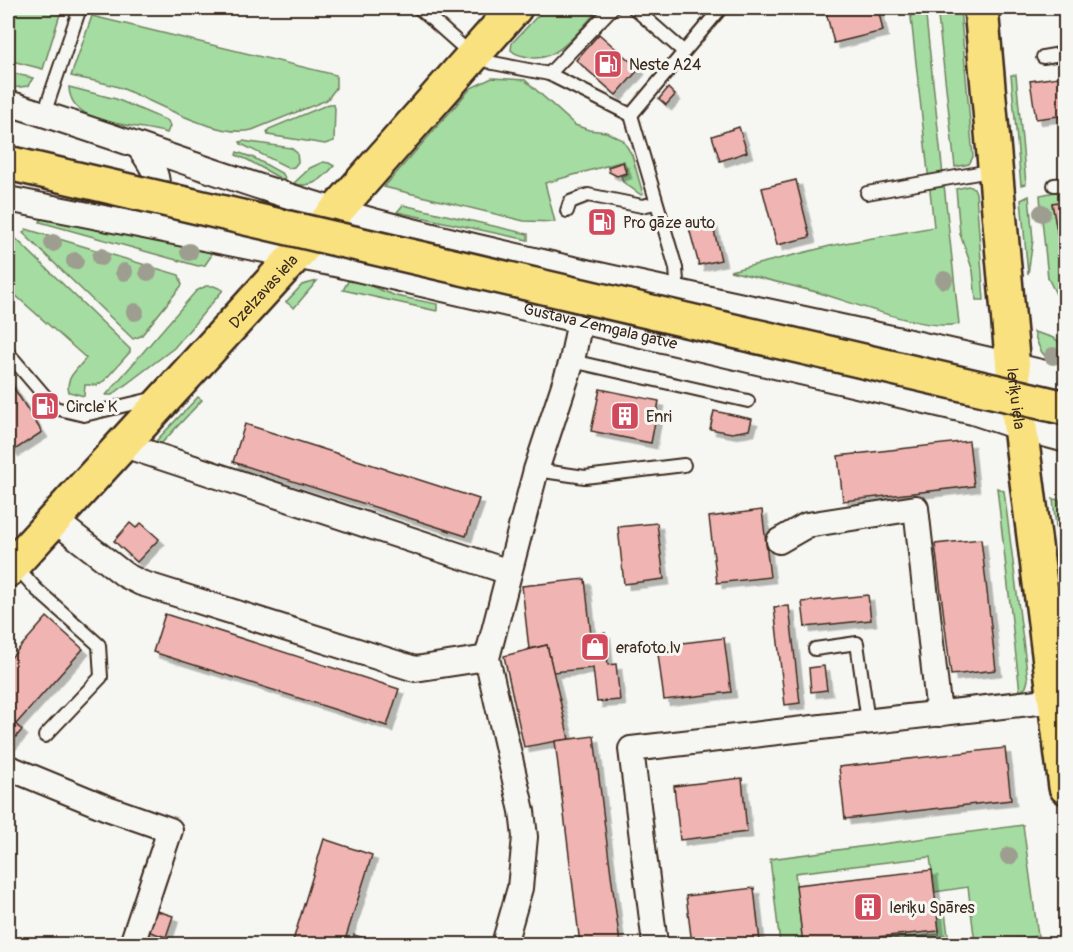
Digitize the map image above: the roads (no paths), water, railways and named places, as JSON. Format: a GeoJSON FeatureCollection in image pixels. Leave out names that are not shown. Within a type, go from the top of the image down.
{"type":"FeatureCollection","features":[{"type":"Feature","properties":{"kind":"main road","name":"Dzelzavas iela"},"geometry":{"type":"LineString","coordinates":[[10,563],[338,210],[515,8]]}},
{"type":"Feature","properties":{"kind":"main road","name":"Ieriķu iela"},"geometry":{"type":"LineString","coordinates":[[981,8],[1013,365],[1060,699],[1065,787]]}},
{"type":"Feature","properties":{"kind":"main road","name":"Gustava Zemgala gatve"},"geometry":{"type":"LineString","coordinates":[[8,163],[1065,408]]}},
{"type":"Feature","properties":{"kind":"street"},"geometry":{"type":"LineString","coordinates":[[8,103],[138,147],[390,225],[678,294],[1065,378]]}},
{"type":"Feature","properties":{"kind":"street"},"geometry":{"type":"LineString","coordinates":[[132,224],[146,212],[153,202],[158,186],[152,165],[138,147]]}},
{"type":"Feature","properties":{"kind":"street","name":"Gustava Zemgala gatve"},"geometry":{"type":"LineString","coordinates":[[8,199],[294,256],[580,320],[973,412],[1065,440]]}},
{"type":"Feature","properties":{"kind":"street"},"geometry":{"type":"LineString","coordinates":[[504,945],[520,888],[525,837],[522,811],[487,658],[536,470],[572,361],[580,320]]}},
{"type":"Feature","properties":{"kind":"street"},"geometry":{"type":"LineString","coordinates":[[121,444],[509,573]]}},
{"type":"Feature","properties":{"kind":"street"},"geometry":{"type":"LineString","coordinates":[[779,540],[807,525],[916,508],[939,714]]}},
{"type":"Feature","properties":{"kind":"street"},"geometry":{"type":"LineString","coordinates":[[53,519],[125,575],[141,583],[415,669],[487,658]]}},
{"type":"Feature","properties":{"kind":"street"},"geometry":{"type":"LineString","coordinates":[[655,945],[631,749],[1060,699]]}},
{"type":"Feature","properties":{"kind":"street"},"geometry":{"type":"LineString","coordinates":[[8,774],[12,769],[107,808],[170,830],[132,945]]}},
{"type":"Feature","properties":{"kind":"lane"},"geometry":{"type":"LineString","coordinates":[[44,114],[80,8]]}},
{"type":"Feature","properties":{"kind":"lane"},"geometry":{"type":"LineString","coordinates":[[419,8],[472,55],[493,63],[549,75],[631,115],[676,268],[678,294]]}},
{"type":"Feature","properties":{"kind":"lane"},"geometry":{"type":"LineString","coordinates":[[549,75],[612,8]]}},
{"type":"Feature","properties":{"kind":"lane"},"geometry":{"type":"LineString","coordinates":[[634,8],[683,51]]}},
{"type":"Feature","properties":{"kind":"lane"},"geometry":{"type":"LineString","coordinates":[[631,115],[721,8]]}},
{"type":"Feature","properties":{"kind":"lane"},"geometry":{"type":"LineString","coordinates":[[1042,57],[1065,52]]}},
{"type":"Feature","properties":{"kind":"lane"},"geometry":{"type":"LineString","coordinates":[[867,193],[996,170]]}},
{"type":"Feature","properties":{"kind":"lane"},"geometry":{"type":"LineString","coordinates":[[567,212],[570,202],[588,195],[642,206],[656,203]]}},
{"type":"Feature","properties":{"kind":"lane"},"geometry":{"type":"LineString","coordinates":[[8,353],[55,408],[84,415],[166,396]]}},
{"type":"Feature","properties":{"kind":"lane"},"geometry":{"type":"LineString","coordinates":[[572,361],[748,401]]}},
{"type":"Feature","properties":{"kind":"lane"},"geometry":{"type":"LineString","coordinates":[[536,470],[585,477],[684,465]]}},
{"type":"Feature","properties":{"kind":"lane"},"geometry":{"type":"LineString","coordinates":[[10,563],[99,645],[102,677],[45,736]]}},
{"type":"Feature","properties":{"kind":"lane"},"geometry":{"type":"LineString","coordinates":[[815,649],[857,643],[868,722]]}},
{"type":"Feature","properties":{"kind":"place","name":"Neste A24"},"geometry":{"type":"Point","coordinates":[608,64]}},
{"type":"Feature","properties":{"kind":"place","name":"Pro gāze auto"},"geometry":{"type":"Point","coordinates":[602,222]}},
{"type":"Feature","properties":{"kind":"place","name":"Circle K"},"geometry":{"type":"Point","coordinates":[45,406]}},
{"type":"Feature","properties":{"kind":"place","name":"Enri"},"geometry":{"type":"Point","coordinates":[625,416]}},
{"type":"Feature","properties":{"kind":"place","name":"erafoto.lv"},"geometry":{"type":"Point","coordinates":[595,647]}},
{"type":"Feature","properties":{"kind":"place","name":"Ieriķu Spāres"},"geometry":{"type":"Point","coordinates":[868,907]}}]}
